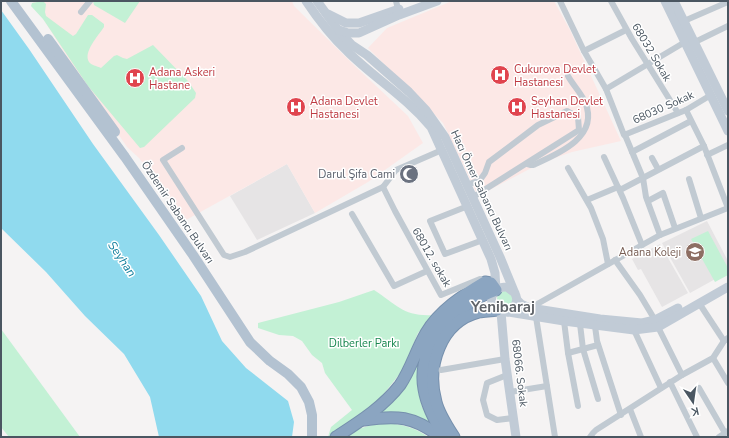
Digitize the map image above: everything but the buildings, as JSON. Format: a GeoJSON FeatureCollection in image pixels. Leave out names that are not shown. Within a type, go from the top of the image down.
{"type":"FeatureCollection","features":[{"type":"Feature","properties":{"kind":"highway"},"geometry":{"type":"LineString","coordinates":[[336,437],[382,405],[400,385],[410,368],[426,333],[438,316],[485,282],[491,283],[496,290],[483,294],[460,311],[443,326],[430,346],[424,366],[424,388],[430,410],[444,437]]}},
{"type":"Feature","properties":{"kind":"highway"},"geometry":{"type":"LineString","coordinates":[[454,437],[445,423],[436,403],[432,386],[433,367],[438,348],[448,332],[462,320],[478,312],[502,311]]}},
{"type":"Feature","properties":{"kind":"highway"},"geometry":{"type":"LineString","coordinates":[[361,421],[380,417],[398,417],[409,419],[441,437]]}},
{"type":"Feature","properties":{"kind":"main road","name":"Özdemir Sabancı Bulvarı"},"geometry":{"type":"LineString","coordinates":[[12,1],[129,163],[193,255],[250,342],[301,387],[309,402],[312,415],[312,437]]}},
{"type":"Feature","properties":{"kind":"main road","name":"Özdemir Sabancı Bulvarı"},"geometry":{"type":"LineString","coordinates":[[19,1],[119,137],[251,332],[307,384],[315,400],[318,415],[318,437]]}},
{"type":"Feature","properties":{"kind":"main road","name":"Hacı Ömer Sabancı Bulvarı"},"geometry":{"type":"LineString","coordinates":[[306,1],[326,28],[347,51],[401,96],[430,126],[492,259],[496,290]]}},
{"type":"Feature","properties":{"kind":"main road"},"geometry":{"type":"LineString","coordinates":[[312,10],[321,6],[346,23],[359,24],[420,1]]}},
{"type":"Feature","properties":{"kind":"main road"},"geometry":{"type":"LineString","coordinates":[[326,28],[348,33],[359,33],[398,9],[436,1]]}},
{"type":"Feature","properties":{"kind":"main road"},"geometry":{"type":"LineString","coordinates":[[665,1],[690,42],[728,111]]}},
{"type":"Feature","properties":{"kind":"main road"},"geometry":{"type":"LineString","coordinates":[[674,1],[684,21],[690,42],[711,95],[728,131]]}},
{"type":"Feature","properties":{"kind":"main road","name":"Hacı Ömer Sabancı Bulvarı"},"geometry":{"type":"LineString","coordinates":[[321,6],[338,30],[352,45],[367,55],[409,92],[426,110],[445,137],[516,296]]}},
{"type":"Feature","properties":{"kind":"main road"},"geometry":{"type":"LineString","coordinates":[[359,33],[359,42],[367,55]]}},
{"type":"Feature","properties":{"kind":"main road"},"geometry":{"type":"LineString","coordinates":[[728,279],[668,314],[657,323],[600,319],[532,308],[521,304],[516,296],[507,287],[496,290],[493,293],[491,301],[493,305],[502,311],[564,322],[634,330],[657,323],[700,303],[728,287]]}},
{"type":"Feature","properties":{"kind":"main road"},"geometry":{"type":"LineString","coordinates":[[502,311],[514,308],[516,296]]}},
{"type":"Feature","properties":{"kind":"main road","name":"68066. Sokak"},"geometry":{"type":"LineString","coordinates":[[502,311],[505,359],[516,437]]}},
{"type":"Feature","properties":{"kind":"street"},"geometry":{"type":"LineString","coordinates":[[81,12],[90,1]]}},
{"type":"Feature","properties":{"kind":"street","name":"68030 Sokak"},"geometry":{"type":"LineString","coordinates":[[560,1],[584,51],[606,89],[625,135],[686,110],[711,95]]}},
{"type":"Feature","properties":{"kind":"street","name":"68032 Sokak"},"geometry":{"type":"LineString","coordinates":[[611,1],[626,30],[678,113]]}},
{"type":"Feature","properties":{"kind":"street"},"geometry":{"type":"LineString","coordinates":[[684,21],[728,2]]}},
{"type":"Feature","properties":{"kind":"street"},"geometry":{"type":"LineString","coordinates":[[606,89],[690,42],[728,26]]}},
{"type":"Feature","properties":{"kind":"street"},"geometry":{"type":"LineString","coordinates":[[584,51],[626,30]]}},
{"type":"Feature","properties":{"kind":"street"},"geometry":{"type":"LineString","coordinates":[[527,164],[533,165],[567,148],[583,135],[588,117],[585,102],[568,76]]}},
{"type":"Feature","properties":{"kind":"street"},"geometry":{"type":"LineString","coordinates":[[532,308],[660,235],[728,208],[704,146],[686,110]]}},
{"type":"Feature","properties":{"kind":"street"},"geometry":{"type":"LineString","coordinates":[[467,185],[480,180],[485,173],[489,162],[538,125],[567,111],[578,117],[579,130],[473,197]]}},
{"type":"Feature","properties":{"kind":"street"},"geometry":{"type":"LineString","coordinates":[[632,152],[691,121]]}},
{"type":"Feature","properties":{"kind":"street"},"geometry":{"type":"LineString","coordinates":[[625,135],[643,178],[646,197],[660,235]]}},
{"type":"Feature","properties":{"kind":"street"},"geometry":{"type":"LineString","coordinates":[[707,155],[728,145]]}},
{"type":"Feature","properties":{"kind":"street"},"geometry":{"type":"LineString","coordinates":[[587,200],[619,189],[643,178],[704,146]]}},
{"type":"Feature","properties":{"kind":"street"},"geometry":{"type":"LineString","coordinates":[[182,148],[163,160],[224,255],[230,257],[245,252],[384,187],[396,170],[442,150]]}},
{"type":"Feature","properties":{"kind":"street"},"geometry":{"type":"LineString","coordinates":[[604,157],[642,245]]}},
{"type":"Feature","properties":{"kind":"street"},"geometry":{"type":"LineString","coordinates":[[652,158],[658,169]]}},
{"type":"Feature","properties":{"kind":"street"},"geometry":{"type":"LineString","coordinates":[[568,168],[587,200],[604,239],[608,264]]}},
{"type":"Feature","properties":{"kind":"street"},"geometry":{"type":"LineString","coordinates":[[689,179],[701,218]]}},
{"type":"Feature","properties":{"kind":"street","name":"68012. sokak"},"geometry":{"type":"LineString","coordinates":[[384,187],[395,211],[441,295],[480,279],[485,282]]}},
{"type":"Feature","properties":{"kind":"street"},"geometry":{"type":"LineString","coordinates":[[648,201],[663,193],[675,228]]}},
{"type":"Feature","properties":{"kind":"street"},"geometry":{"type":"LineString","coordinates":[[468,206],[430,221],[445,254],[483,240]]}},
{"type":"Feature","properties":{"kind":"street"},"geometry":{"type":"LineString","coordinates":[[352,214],[394,286],[427,270]]}},
{"type":"Feature","properties":{"kind":"street"},"geometry":{"type":"LineString","coordinates":[[615,260],[640,295],[657,323],[682,375]]}},
{"type":"Feature","properties":{"kind":"street"},"geometry":{"type":"LineString","coordinates":[[590,437],[592,432],[621,415],[670,382],[713,358],[726,340],[700,303]]}},
{"type":"Feature","properties":{"kind":"street"},"geometry":{"type":"LineString","coordinates":[[536,317],[555,437]]}},
{"type":"Feature","properties":{"kind":"street"},"geometry":{"type":"LineString","coordinates":[[564,322],[578,406]]}},
{"type":"Feature","properties":{"kind":"street"},"geometry":{"type":"LineString","coordinates":[[580,324],[583,349],[598,399]]}},
{"type":"Feature","properties":{"kind":"street"},"geometry":{"type":"LineString","coordinates":[[595,326],[595,335],[621,415]]}},
{"type":"Feature","properties":{"kind":"street"},"geometry":{"type":"LineString","coordinates":[[634,330],[661,388]]}},
{"type":"Feature","properties":{"kind":"street"},"geometry":{"type":"LineString","coordinates":[[568,353],[598,345]]}},
{"type":"Feature","properties":{"kind":"street"},"geometry":{"type":"LineString","coordinates":[[713,358],[728,382]]}},
{"type":"Feature","properties":{"kind":"street"},"geometry":{"type":"LineString","coordinates":[[441,370],[505,359]]}},
{"type":"Feature","properties":{"kind":"street"},"geometry":{"type":"LineString","coordinates":[[507,375],[487,383],[483,400],[487,415],[497,420],[513,418]]}},
{"type":"Feature","properties":{"kind":"street"},"geometry":{"type":"LineString","coordinates":[[670,382],[697,437]]}},
{"type":"Feature","properties":{"kind":"street"},"geometry":{"type":"LineString","coordinates":[[510,392],[547,386]]}},
{"type":"Feature","properties":{"kind":"street"},"geometry":{"type":"LineString","coordinates":[[699,388],[727,432],[719,437]]}},
{"type":"Feature","properties":{"kind":"street"},"geometry":{"type":"LineString","coordinates":[[630,409],[641,437]]}},
{"type":"Feature","properties":{"kind":"shaded area","name":"Adana Devlet Hastanesi"},"geometry":{"type":"Polygon","coordinates":[[[32,1],[292,1],[294,6],[408,116],[423,143],[368,182],[315,213],[287,164],[186,220],[139,158],[127,147],[82,81],[32,1]]]}},
{"type":"Feature","properties":{"kind":"shaded area","name":"Seyhan Devlet Hastanesi"},"geometry":{"type":"Polygon","coordinates":[[[452,1],[554,1],[570,30],[621,141],[572,152],[543,162],[478,196],[443,123],[368,48],[387,28],[452,1]]]}},
{"type":"Feature","properties":{"kind":"shaded area"},"geometry":{"type":"Polygon","coordinates":[[[287,164],[315,213],[257,240],[230,196],[287,164]]]}},
{"type":"Feature","properties":{"kind":"shaded area","name":"Adana Koleji"},"geometry":{"type":"Polygon","coordinates":[[[707,221],[728,261],[728,272],[690,293],[662,243],[707,221]]]}},
{"type":"Feature","properties":{"kind":"shaded area"},"geometry":{"type":"Polygon","coordinates":[[[660,244],[688,293],[662,307],[641,269],[638,270],[632,259],[660,244]]]}},
{"type":"Feature","properties":{"kind":"green space"},"geometry":{"type":"Polygon","coordinates":[[[43,1],[46,4],[46,16],[73,36],[76,34],[88,15],[92,15],[104,24],[104,27],[92,44],[88,54],[89,62],[91,64],[101,68],[114,56],[117,55],[127,59],[153,45],[188,81],[196,93],[195,98],[144,147],[140,148],[88,86],[43,19],[31,6],[32,3],[43,1]]]}},
{"type":"Feature","properties":{"kind":"green space"},"geometry":{"type":"Polygon","coordinates":[[[93,1],[140,1],[125,23],[94,5],[93,1]]]}},
{"type":"Feature","properties":{"kind":"green space"},"geometry":{"type":"Polygon","coordinates":[[[708,231],[728,268],[728,275],[715,282],[691,239],[708,231]]]}},
{"type":"Feature","properties":{"kind":"green space","name":"Dilberler Parkı"},"geometry":{"type":"Polygon","coordinates":[[[374,290],[401,309],[408,312],[434,315],[418,333],[402,371],[382,396],[360,417],[346,424],[328,437],[331,427],[352,410],[325,373],[322,363],[312,355],[302,341],[293,336],[279,335],[258,328],[258,323],[339,302],[374,290]]]}},
{"type":"Feature","properties":{"kind":"green space"},"geometry":{"type":"Polygon","coordinates":[[[505,291],[512,296],[513,299],[508,306],[505,307],[498,302],[497,299],[502,292],[505,291]]]}},
{"type":"Feature","properties":{"kind":"green space"},"geometry":{"type":"Polygon","coordinates":[[[1,329],[80,437],[9,437],[1,427],[1,329]]]}},
{"type":"Feature","properties":{"kind":"green space"},"geometry":{"type":"Polygon","coordinates":[[[422,345],[419,391],[422,407],[434,428],[379,414],[422,345]]]}},
{"type":"Feature","properties":{"kind":"green space"},"geometry":{"type":"Polygon","coordinates":[[[384,423],[408,427],[428,437],[344,437],[363,427],[384,423]]]}},
{"type":"Feature","properties":{"kind":"water","name":"Seyhan"},"geometry":{"type":"Polygon","coordinates":[[[1,10],[93,144],[201,296],[222,341],[246,368],[288,401],[294,422],[292,437],[159,437],[150,397],[124,354],[85,316],[46,272],[1,228],[1,10]]]}},
{"type":"Feature","properties":{"kind":"place","name":"Cukurova Devlet Hastanesi"},"geometry":{"type":"Point","coordinates":[500,75]}},
{"type":"Feature","properties":{"kind":"place","name":"Adana Askeri Hastane"},"geometry":{"type":"Point","coordinates":[135,78]}},
{"type":"Feature","properties":{"kind":"place","name":"Adana Devlet Hastanesi"},"geometry":{"type":"Point","coordinates":[296,107]}},
{"type":"Feature","properties":{"kind":"place","name":"Seyhan Devlet Hastanesi"},"geometry":{"type":"Point","coordinates":[517,107]}},
{"type":"Feature","properties":{"kind":"place","name":"Darul Şifa Cami"},"geometry":{"type":"Point","coordinates":[409,174]}},
{"type":"Feature","properties":{"kind":"place","name":"Adana Koleji"},"geometry":{"type":"Point","coordinates":[695,252]}},
{"type":"Feature","properties":{"kind":"district","name":"Yenibaraj"},"geometry":{"type":"Point","coordinates":[503,307]}}]}
